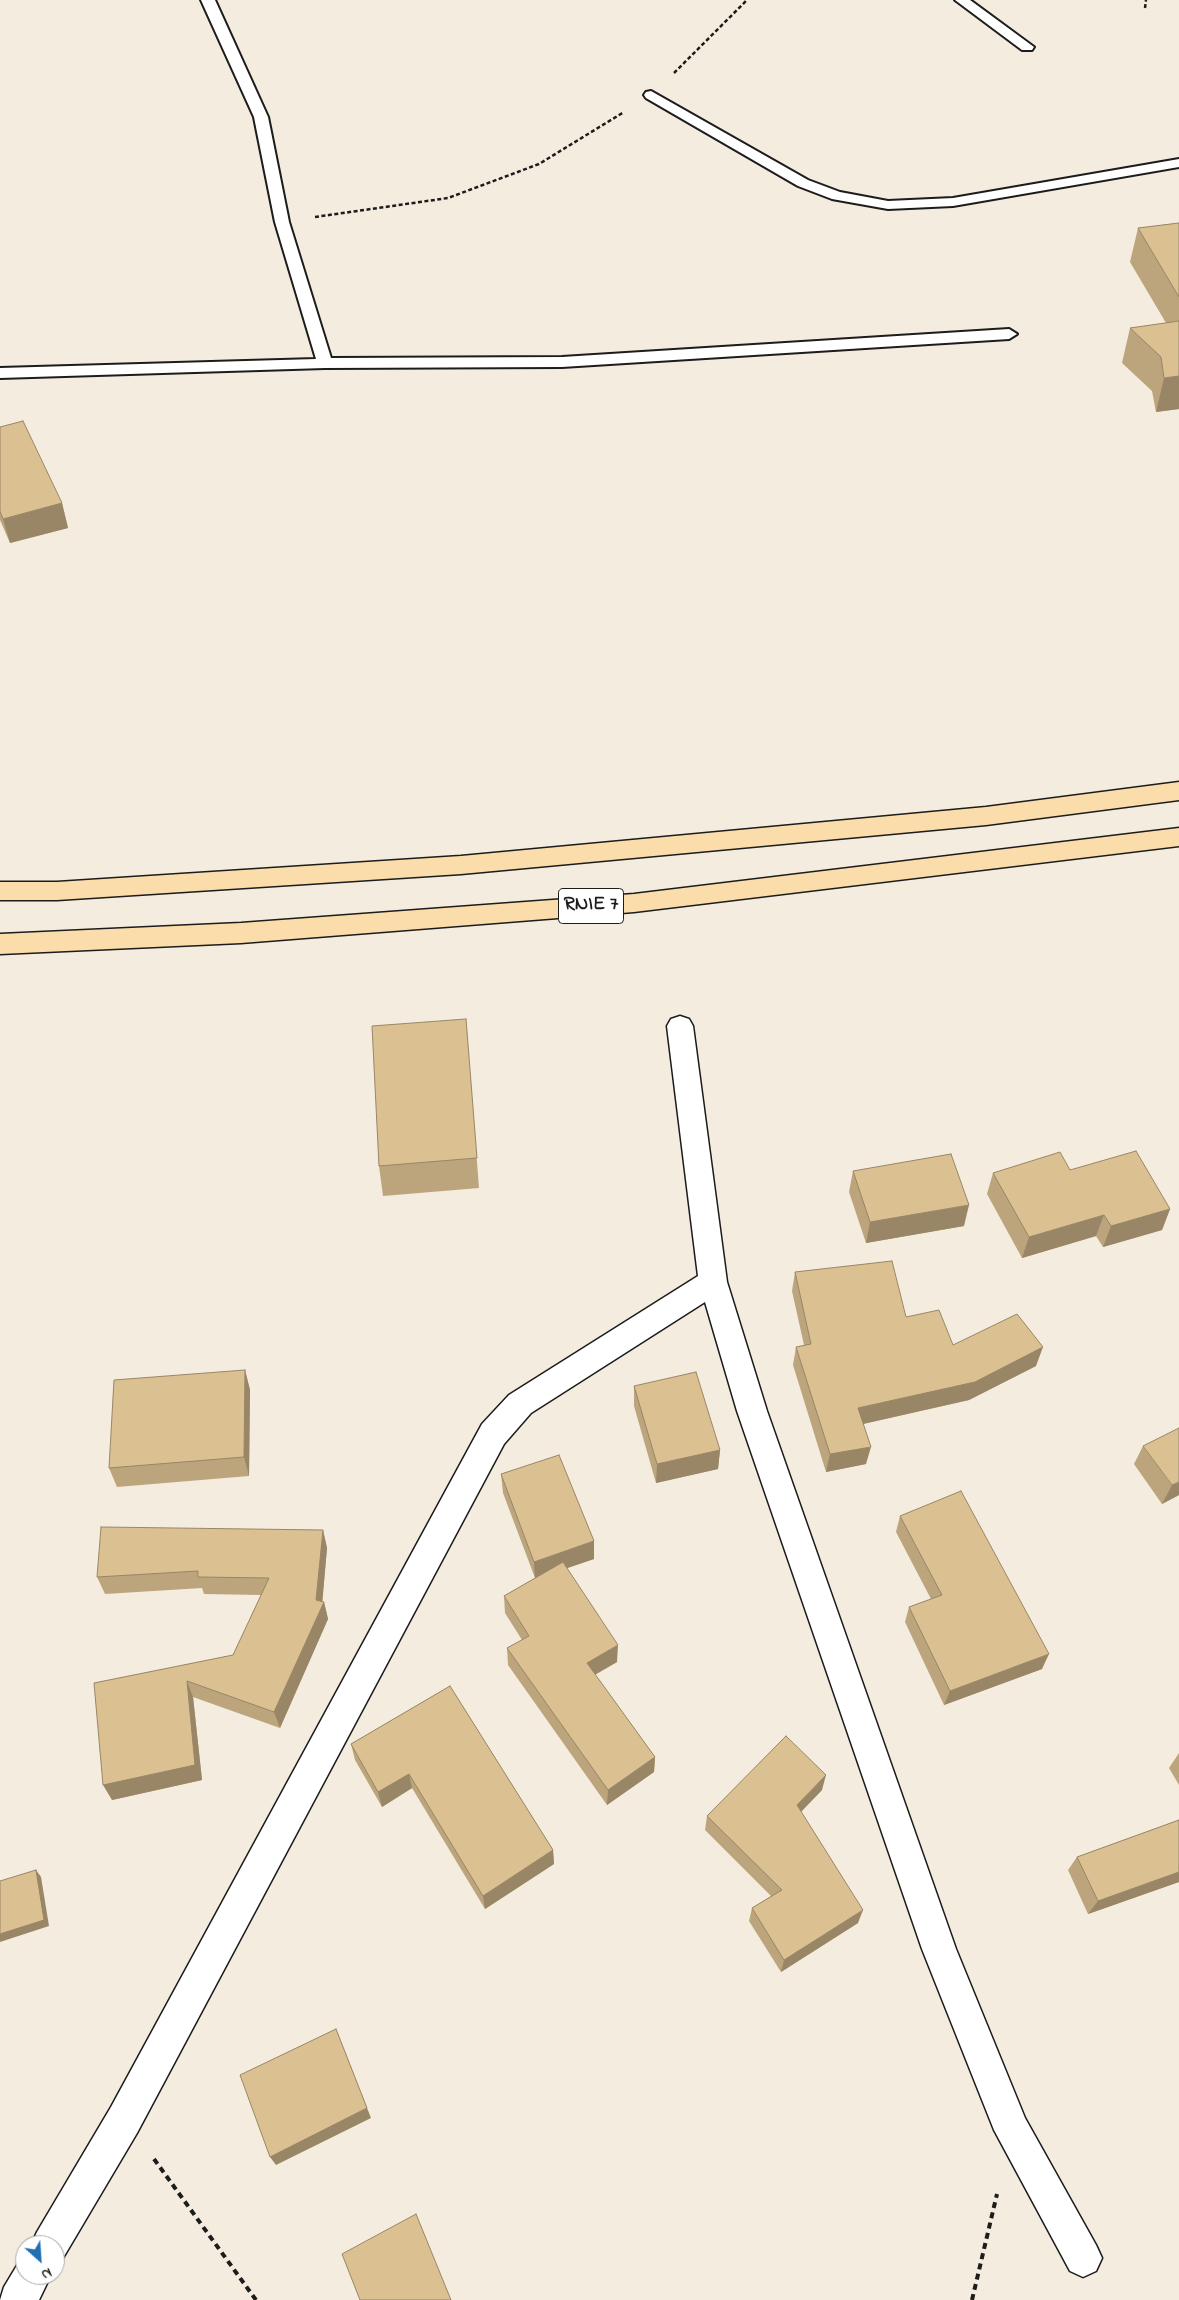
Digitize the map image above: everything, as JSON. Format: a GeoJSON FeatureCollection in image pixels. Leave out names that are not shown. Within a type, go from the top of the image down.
{"type":"FeatureCollection","features":[{"type":"Feature","properties":{"kind":"main road"},"geometry":{"type":"LineString","coordinates":[[0,891],[57,891],[461,865],[986,816],[1179,791]]}},
{"type":"Feature","properties":{"kind":"main road","name":"RNIE 7"},"geometry":{"type":"LineString","coordinates":[[0,944],[241,933],[634,903],[1179,837]]}},
{"type":"Feature","properties":{"kind":"street"},"geometry":{"type":"LineString","coordinates":[[680,1026],[713,1282],[752,1411],[939,1949],[1012,2130],[1083,2258]]}},
{"type":"Feature","properties":{"kind":"street"},"geometry":{"type":"LineString","coordinates":[[56,2235],[124,2120],[493,1434],[520,1404],[713,1282]]}},
{"type":"Feature","properties":{"kind":"street"},"geometry":{"type":"LineString","coordinates":[[17,2300],[26,2285]]}},
{"type":"Feature","properties":{"kind":"lane"},"geometry":{"type":"LineString","coordinates":[[208,0],[261,117],[282,222],[325,363]]}},
{"type":"Feature","properties":{"kind":"lane"},"geometry":{"type":"LineString","coordinates":[[962,0],[1027,47]]}},
{"type":"Feature","properties":{"kind":"lane"},"geometry":{"type":"LineString","coordinates":[[651,95],[803,183],[837,196],[888,205],[953,202],[1179,162]]}},
{"type":"Feature","properties":{"kind":"lane"},"geometry":{"type":"LineString","coordinates":[[0,372],[325,363],[562,362],[1009,334]]}},
{"type":"Feature","properties":{"kind":"path"},"geometry":{"type":"LineString","coordinates":[[282,222],[448,198],[539,164],[651,95],[747,0]]}},
{"type":"Feature","properties":{"kind":"path"},"geometry":{"type":"LineString","coordinates":[[1146,0],[1146,8]]}},
{"type":"Feature","properties":{"kind":"path"},"geometry":{"type":"LineString","coordinates":[[124,2120],[256,2300]]}},
{"type":"Feature","properties":{"kind":"path"},"geometry":{"type":"LineString","coordinates":[[972,2300],[1012,2130]]}},
{"type":"Feature","properties":{"kind":"building"},"geometry":{"type":"Polygon","coordinates":[[[1179,223],[1179,297],[1138,228],[1179,223]]]}},
{"type":"Feature","properties":{"kind":"building"},"geometry":{"type":"Polygon","coordinates":[[[1179,321],[1179,376],[1164,378],[1161,357],[1130,328],[1179,321]]]}},
{"type":"Feature","properties":{"kind":"building"},"geometry":{"type":"Polygon","coordinates":[[[23,421],[62,503],[3,519],[0,511],[0,427],[23,421]]]}},
{"type":"Feature","properties":{"kind":"building"},"geometry":{"type":"Polygon","coordinates":[[[466,1019],[477,1158],[379,1166],[372,1026],[466,1019]]]}},
{"type":"Feature","properties":{"kind":"building"},"geometry":{"type":"Polygon","coordinates":[[[1136,1151],[1170,1209],[1111,1226],[1104,1215],[1029,1237],[993,1173],[1060,1152],[1070,1170],[1136,1151]]]}},
{"type":"Feature","properties":{"kind":"building"},"geometry":{"type":"Polygon","coordinates":[[[951,1154],[969,1205],[870,1222],[853,1171],[951,1154]]]}},
{"type":"Feature","properties":{"kind":"building"},"geometry":{"type":"Polygon","coordinates":[[[892,1261],[906,1317],[939,1310],[953,1345],[1017,1314],[1043,1347],[975,1382],[858,1408],[871,1447],[830,1454],[796,1347],[811,1344],[795,1272],[892,1261]]]}},
{"type":"Feature","properties":{"kind":"building"},"geometry":{"type":"Polygon","coordinates":[[[245,1370],[244,1457],[109,1468],[114,1380],[245,1370]]]}},
{"type":"Feature","properties":{"kind":"building"},"geometry":{"type":"Polygon","coordinates":[[[696,1372],[720,1450],[657,1464],[634,1386],[696,1372]]]}},
{"type":"Feature","properties":{"kind":"building"},"geometry":{"type":"Polygon","coordinates":[[[1179,1428],[1179,1482],[1172,1485],[1143,1446],[1179,1428]]]}},
{"type":"Feature","properties":{"kind":"building"},"geometry":{"type":"Polygon","coordinates":[[[559,1455],[594,1541],[534,1562],[501,1474],[559,1455]]]}},
{"type":"Feature","properties":{"kind":"building"},"geometry":{"type":"Polygon","coordinates":[[[961,1491],[1049,1654],[950,1691],[909,1607],[942,1595],[900,1516],[961,1491]]]}},
{"type":"Feature","properties":{"kind":"building"},"geometry":{"type":"Polygon","coordinates":[[[101,1527],[323,1530],[316,1600],[324,1602],[274,1712],[187,1681],[195,1765],[103,1785],[94,1683],[233,1655],[269,1578],[198,1577],[198,1571],[97,1577],[101,1527]]]}},
{"type":"Feature","properties":{"kind":"building"},"geometry":{"type":"Polygon","coordinates":[[[563,1562],[618,1645],[587,1663],[655,1757],[608,1790],[507,1648],[529,1636],[504,1596],[563,1562]]]}},
{"type":"Feature","properties":{"kind":"building"},"geometry":{"type":"Polygon","coordinates":[[[450,1686],[553,1850],[483,1896],[409,1774],[378,1792],[351,1744],[450,1686]]]}},
{"type":"Feature","properties":{"kind":"building"},"geometry":{"type":"Polygon","coordinates":[[[786,1736],[826,1775],[797,1805],[863,1910],[784,1960],[752,1908],[782,1890],[707,1816],[786,1736]]]}},
{"type":"Feature","properties":{"kind":"building"},"geometry":{"type":"Polygon","coordinates":[[[1179,1820],[1179,1872],[1098,1901],[1077,1857],[1179,1820]]]}},
{"type":"Feature","properties":{"kind":"building"},"geometry":{"type":"Polygon","coordinates":[[[36,1870],[44,1920],[0,1934],[0,1881],[36,1870]]]}},
{"type":"Feature","properties":{"kind":"building"},"geometry":{"type":"Polygon","coordinates":[[[336,2029],[367,2108],[270,2157],[240,2075],[336,2029]]]}},
{"type":"Feature","properties":{"kind":"building"},"geometry":{"type":"Polygon","coordinates":[[[416,2214],[451,2300],[360,2300],[342,2254],[416,2214]]]}}]}
